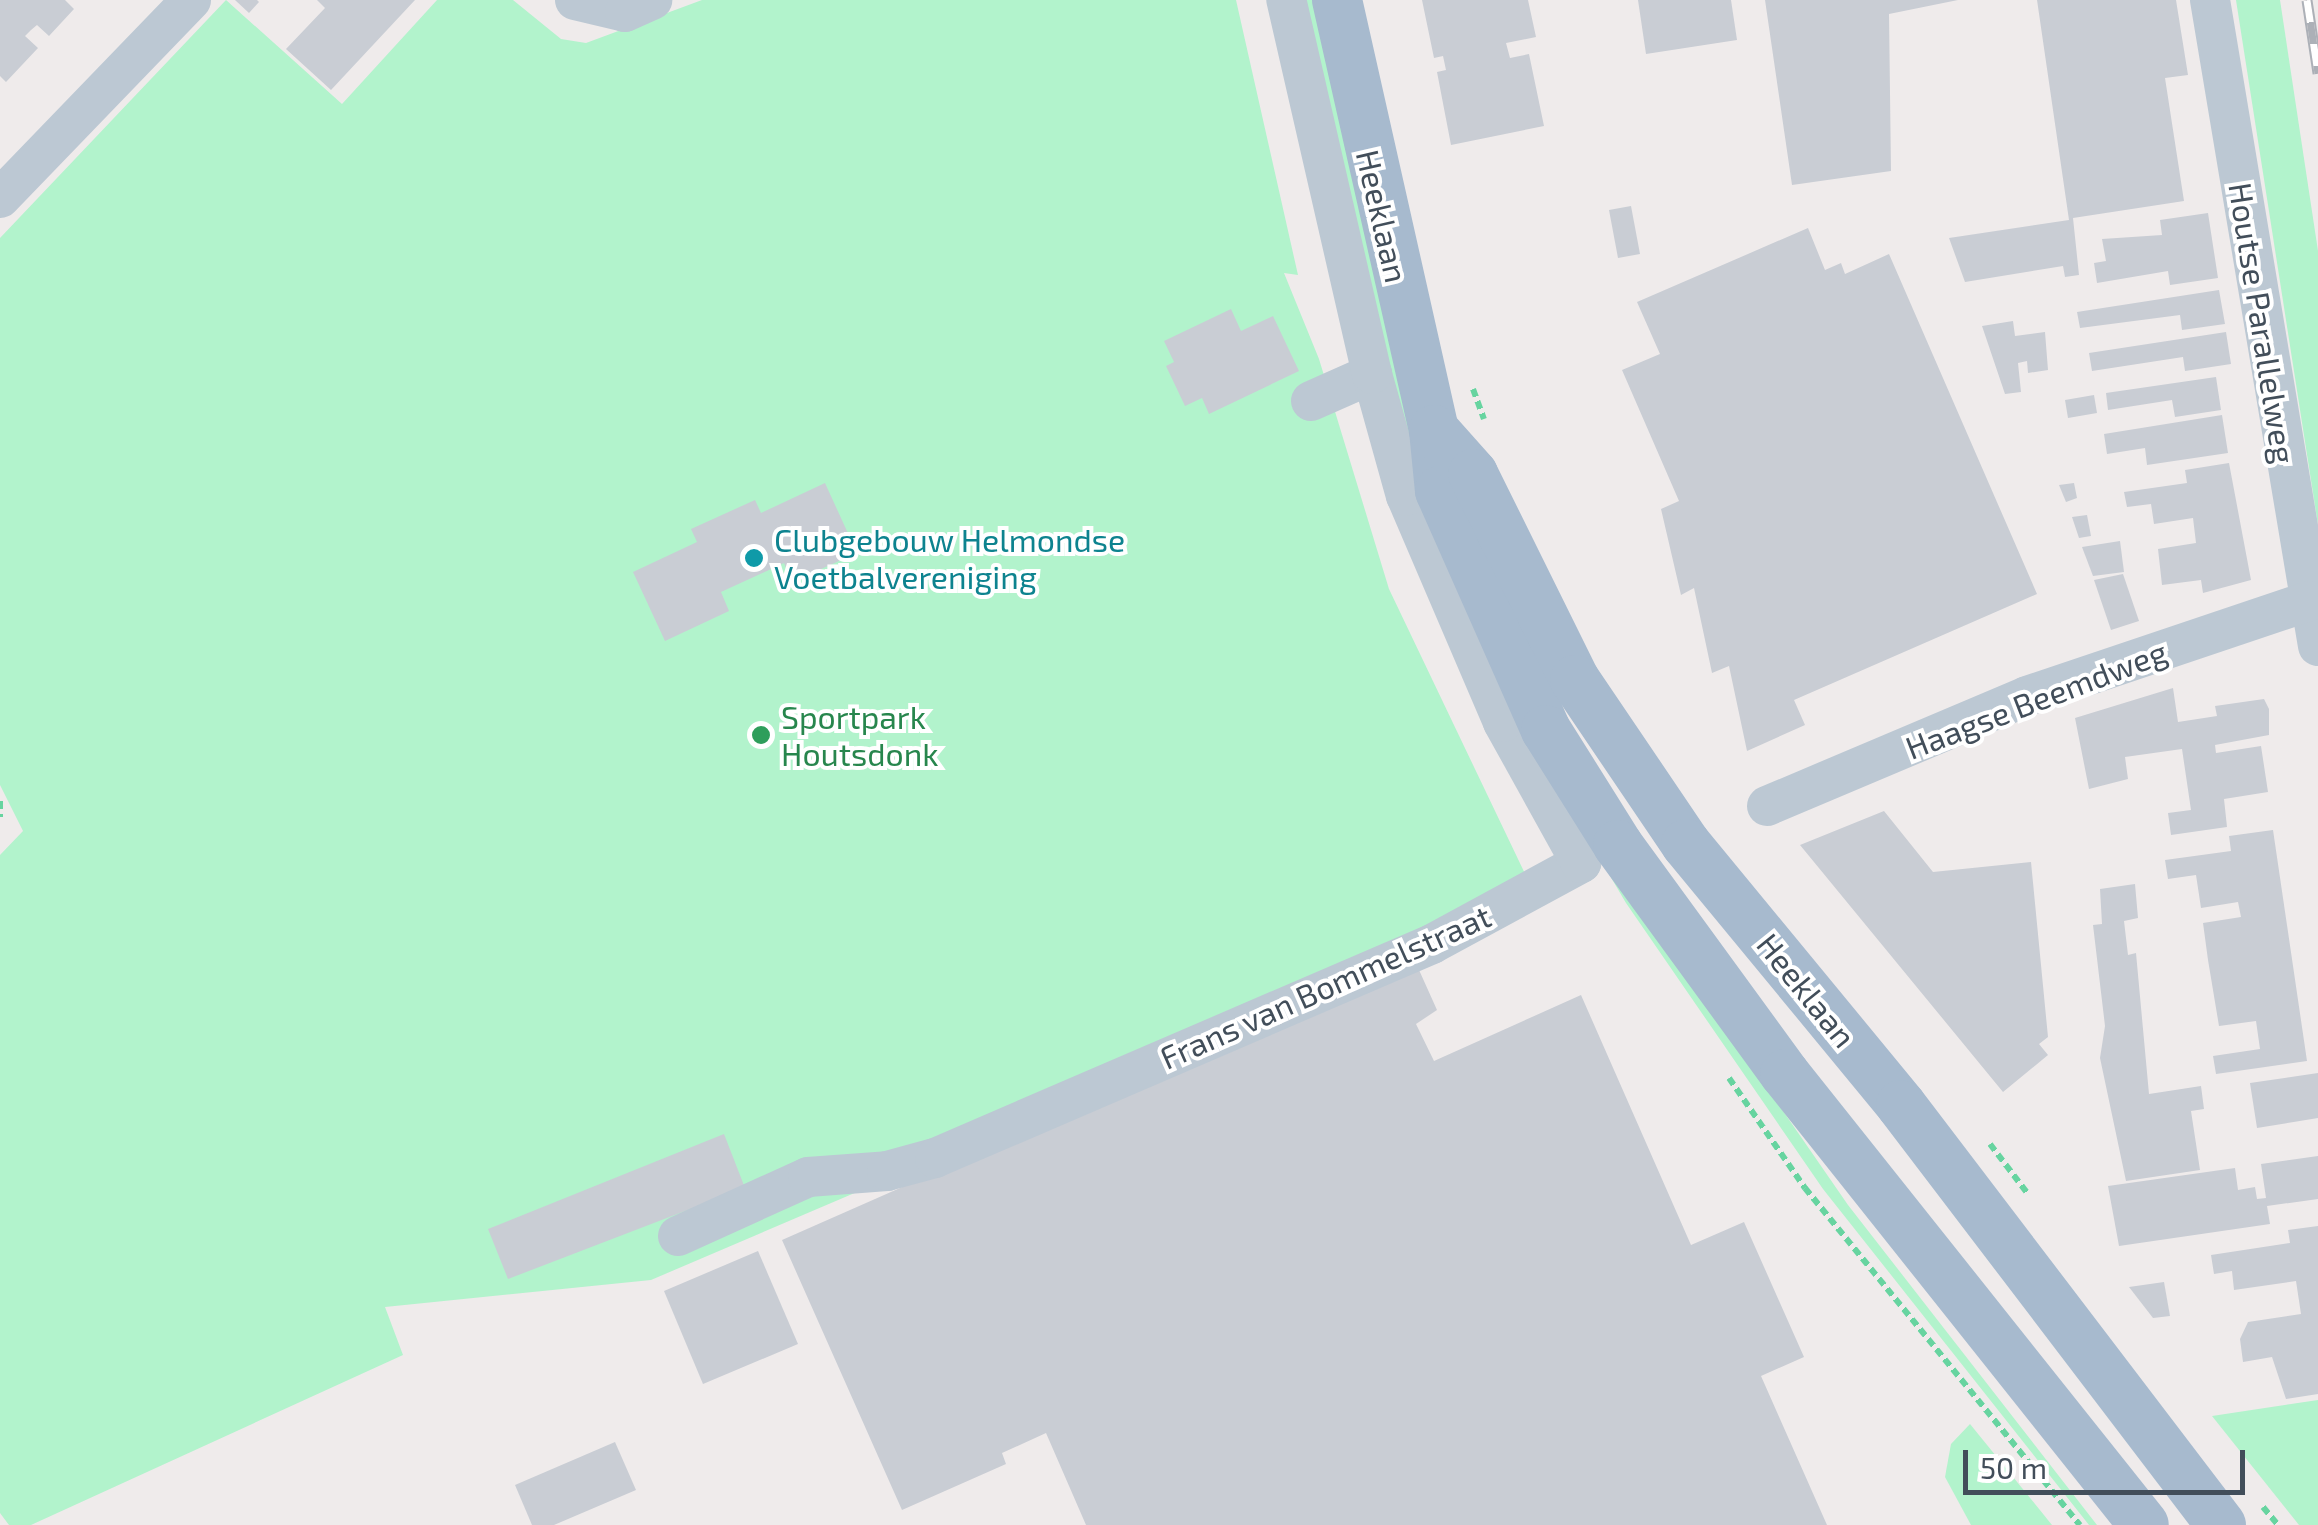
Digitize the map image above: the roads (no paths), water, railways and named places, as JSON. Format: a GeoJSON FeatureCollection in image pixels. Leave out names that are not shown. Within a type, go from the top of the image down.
{"type":"FeatureCollection","features":[{"type":"Feature","properties":{"kind":"main road","name":"Heeklaan"},"geometry":{"type":"LineString","coordinates":[[1337,0],[1434,430],[1440,491],[1529,694],[1618,845],[1785,1074],[2144,1525]]}},
{"type":"Feature","properties":{"kind":"main road","name":"Heeklaan"},"geometry":{"type":"LineString","coordinates":[[1434,430],[1473,474],[1575,680],[1686,844],[1901,1105],[2221,1525]]}},
{"type":"Feature","properties":{"kind":"street"},"geometry":{"type":"LineString","coordinates":[[0,198],[191,0]]}},
{"type":"Feature","properties":{"kind":"street"},"geometry":{"type":"LineString","coordinates":[[575,0],[624,12],[652,0]]}},
{"type":"Feature","properties":{"kind":"street","name":"Frans van Bommelstraat"},"geometry":{"type":"LineString","coordinates":[[678,1236],[808,1177],[887,1171],[936,1158],[1432,944],[1581,863],[1503,722],[1406,496],[1372,374],[1286,0]]}},
{"type":"Feature","properties":{"kind":"street","name":"Houtse Parallelweg"},"geometry":{"type":"LineString","coordinates":[[2210,0],[2318,646]]}},
{"type":"Feature","properties":{"kind":"street"},"geometry":{"type":"LineString","coordinates":[[1311,401],[1372,374]]}},
{"type":"Feature","properties":{"kind":"street","name":"Haagse Beemdweg"},"geometry":{"type":"LineString","coordinates":[[1768,806],[2027,696],[2309,601]]}},
{"type":"Feature","properties":{"kind":"railway"},"geometry":{"type":"LineString","coordinates":[[2307,0],[2318,73]]}},
{"type":"Feature","properties":{"kind":"place","name":"Clubgebouw Helmondse Voetbalvereniging"},"geometry":{"type":"Point","coordinates":[754,558]}},
{"type":"Feature","properties":{"kind":"place","name":"Sportpark Houtsdonk"},"geometry":{"type":"Point","coordinates":[761,735]}}]}
